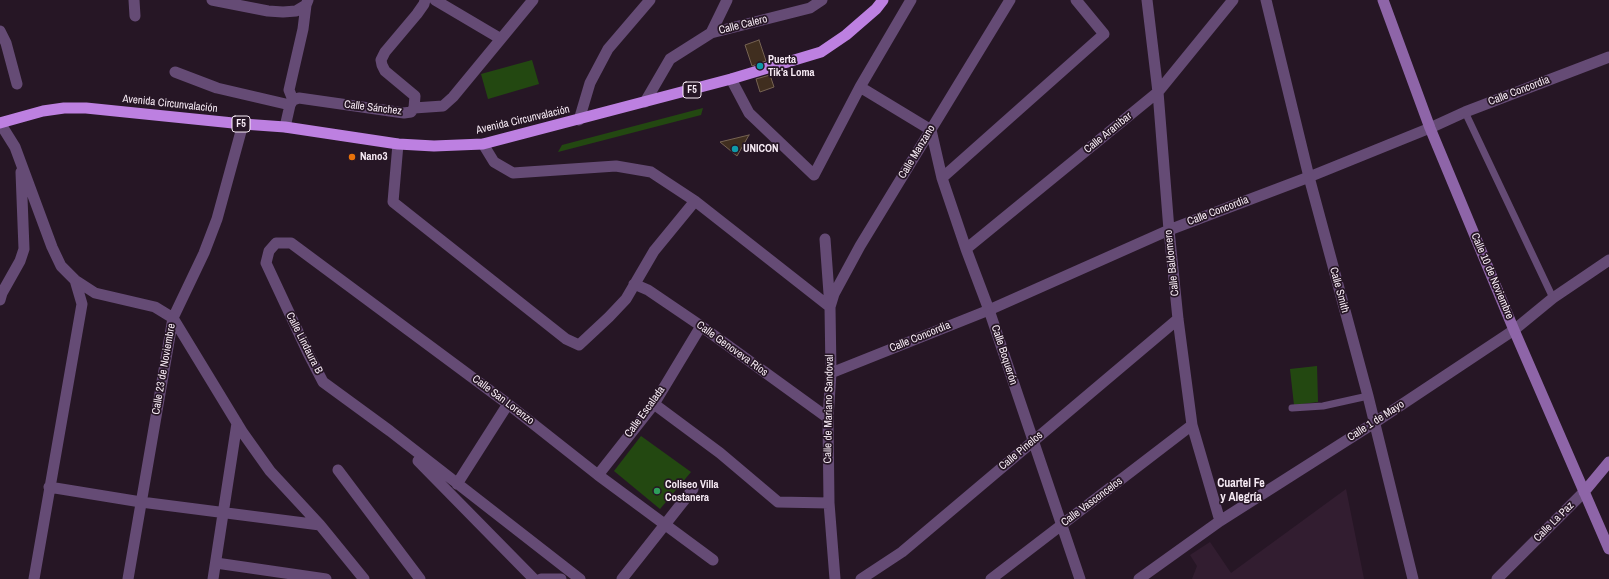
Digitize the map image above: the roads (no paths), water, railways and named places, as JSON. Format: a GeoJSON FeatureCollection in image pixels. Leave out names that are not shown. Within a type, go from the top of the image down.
{"type":"FeatureCollection","features":[{"type":"Feature","properties":{"kind":"highway","name":"Avenida Circunvalación"},"geometry":{"type":"LineString","coordinates":[[0,123],[43,111],[64,108],[86,108],[285,127],[398,144],[434,146],[483,144],[580,120],[731,79],[821,52],[846,35],[876,9],[883,0]]}},
{"type":"Feature","properties":{"kind":"main road","name":"Calle 10 de Noviembre"},"geometry":{"type":"LineString","coordinates":[[1383,0],[1430,128],[1514,330],[1609,549]]}},
{"type":"Feature","properties":{"kind":"main road","name":"Calle La Paz"},"geometry":{"type":"LineString","coordinates":[[1584,492],[1609,462]]}},
{"type":"Feature","properties":{"kind":"street"},"geometry":{"type":"LineString","coordinates":[[134,0],[135,16]]}},
{"type":"Feature","properties":{"kind":"street"},"geometry":{"type":"LineString","coordinates":[[212,0],[268,11],[283,12],[296,11],[307,2]]}},
{"type":"Feature","properties":{"kind":"street","name":"Calle Sánchez"},"geometry":{"type":"LineString","coordinates":[[175,72],[217,88],[291,102],[299,98],[404,113],[411,112],[414,108],[415,96],[385,71],[381,60],[384,52],[417,14],[425,0]]}},
{"type":"Feature","properties":{"kind":"street"},"geometry":{"type":"LineString","coordinates":[[435,0],[501,39]]}},
{"type":"Feature","properties":{"kind":"street"},"geometry":{"type":"LineString","coordinates":[[414,108],[443,106],[453,97],[533,0]]}},
{"type":"Feature","properties":{"kind":"street"},"geometry":{"type":"LineString","coordinates":[[580,120],[590,83],[608,50],[650,0]]}},
{"type":"Feature","properties":{"kind":"street"},"geometry":{"type":"LineString","coordinates":[[710,33],[727,0]]}},
{"type":"Feature","properties":{"kind":"street","name":"Calle Calero"},"geometry":{"type":"LineString","coordinates":[[645,102],[670,59],[710,33],[810,8],[822,0]]}},
{"type":"Feature","properties":{"kind":"street"},"geometry":{"type":"LineString","coordinates":[[731,79],[749,113],[814,175],[860,87],[911,0]]}},
{"type":"Feature","properties":{"kind":"street","name":"Calle Manzano"},"geometry":{"type":"LineString","coordinates":[[830,307],[834,294],[860,246],[1010,0]]}},
{"type":"Feature","properties":{"kind":"street"},"geometry":{"type":"LineString","coordinates":[[942,178],[1104,34],[1076,0]]}},
{"type":"Feature","properties":{"kind":"street","name":"Calle Baldomero"},"geometry":{"type":"LineString","coordinates":[[1147,0],[1158,92],[1178,319],[1192,425],[1220,521]]}},
{"type":"Feature","properties":{"kind":"street","name":"Calle Aranibar"},"geometry":{"type":"LineString","coordinates":[[966,248],[1158,92],[1233,0]]}},
{"type":"Feature","properties":{"kind":"street","name":"Calle Smith"},"geometry":{"type":"LineString","coordinates":[[1266,0],[1309,177],[1368,396],[1413,579]]}},
{"type":"Feature","properties":{"kind":"street"},"geometry":{"type":"LineString","coordinates":[[285,127],[291,102],[289,90],[303,29],[307,2]]}},
{"type":"Feature","properties":{"kind":"street"},"geometry":{"type":"LineString","coordinates":[[0,31],[6,43],[17,84]]}},
{"type":"Feature","properties":{"kind":"street","name":"Calle Concordia"},"geometry":{"type":"LineString","coordinates":[[831,373],[989,310],[1169,230],[1309,177],[1430,128],[1465,112],[1609,57]]}},
{"type":"Feature","properties":{"kind":"street"},"geometry":{"type":"LineString","coordinates":[[860,87],[931,130]]}},
{"type":"Feature","properties":{"kind":"street","name":"Calle 23 de Noviembre"},"geometry":{"type":"LineString","coordinates":[[0,123],[15,147],[52,247],[61,266],[75,280],[95,293],[155,307],[173,318],[128,579]]}},
{"type":"Feature","properties":{"kind":"street"},"geometry":{"type":"LineString","coordinates":[[244,124],[217,219],[207,247],[173,318],[237,423],[270,471],[320,525],[364,579]]}},
{"type":"Feature","properties":{"kind":"street","name":"Calle Boquerón"},"geometry":{"type":"LineString","coordinates":[[931,130],[942,178],[989,310],[1032,441],[1080,579]]}},
{"type":"Feature","properties":{"kind":"street"},"geometry":{"type":"LineString","coordinates":[[398,144],[393,202],[566,339],[579,345],[626,299],[654,251],[695,201]]}},
{"type":"Feature","properties":{"kind":"street"},"geometry":{"type":"LineString","coordinates":[[483,144],[494,162],[513,173],[616,166],[651,172],[695,201],[830,307]]}},
{"type":"Feature","properties":{"kind":"street"},"geometry":{"type":"LineString","coordinates":[[0,300],[2,293],[20,261],[24,249],[20,161]]}},
{"type":"Feature","properties":{"kind":"street","name":"Calle de Mariano Sandoval"},"geometry":{"type":"LineString","coordinates":[[825,239],[830,307],[831,373],[828,418],[829,503],[835,579]]}},
{"type":"Feature","properties":{"kind":"street","name":"Calle San Lorenzo"},"geometry":{"type":"LineString","coordinates":[[291,243],[508,404],[598,475],[713,560]]}},
{"type":"Feature","properties":{"kind":"street","name":"Calle Lindaura B"},"geometry":{"type":"LineString","coordinates":[[291,243],[276,244],[269,251],[266,263],[323,382],[390,431],[580,579]]}},
{"type":"Feature","properties":{"kind":"street","name":"Calle 1 de Mayo"},"geometry":{"type":"LineString","coordinates":[[1139,579],[1220,521],[1374,423],[1514,330],[1553,298],[1609,260]]}},
{"type":"Feature","properties":{"kind":"street"},"geometry":{"type":"LineString","coordinates":[[34,579],[82,304],[75,280]]}},
{"type":"Feature","properties":{"kind":"street","name":"Calle Genoveva Ríos"},"geometry":{"type":"LineString","coordinates":[[634,284],[648,290],[701,326],[828,418]]}},
{"type":"Feature","properties":{"kind":"street","name":"Calle Pinelos"},"geometry":{"type":"LineString","coordinates":[[861,579],[902,552],[1178,319]]}},
{"type":"Feature","properties":{"kind":"street","name":"Calle Escalada"},"geometry":{"type":"LineString","coordinates":[[598,475],[654,404],[701,326]]}},
{"type":"Feature","properties":{"kind":"street"},"geometry":{"type":"LineString","coordinates":[[457,484],[508,404]]}},
{"type":"Feature","properties":{"kind":"street"},"geometry":{"type":"LineString","coordinates":[[654,404],[720,453],[778,502],[829,503]]}},
{"type":"Feature","properties":{"kind":"street"},"geometry":{"type":"LineString","coordinates":[[213,579],[237,423]]}},
{"type":"Feature","properties":{"kind":"street","name":"Calle Vasconcelos"},"geometry":{"type":"LineString","coordinates":[[991,579],[1192,425]]}},
{"type":"Feature","properties":{"kind":"street","name":"Calle Lindaura B"},"geometry":{"type":"LineString","coordinates":[[390,431],[450,495],[534,579]]}},
{"type":"Feature","properties":{"kind":"street"},"geometry":{"type":"LineString","coordinates":[[338,470],[420,579]]}},
{"type":"Feature","properties":{"kind":"street"},"geometry":{"type":"LineString","coordinates":[[50,487],[141,502],[320,525]]}},
{"type":"Feature","properties":{"kind":"street"},"geometry":{"type":"LineString","coordinates":[[622,579],[693,489]]}},
{"type":"Feature","properties":{"kind":"street","name":"Calle La Paz"},"geometry":{"type":"LineString","coordinates":[[1497,579],[1584,492]]}},
{"type":"Feature","properties":{"kind":"street"},"geometry":{"type":"LineString","coordinates":[[216,563],[326,579]]}},
{"type":"Feature","properties":{"kind":"street"},"geometry":{"type":"LineString","coordinates":[[541,579],[561,579]]}},
{"type":"Feature","properties":{"kind":"lane"},"geometry":{"type":"LineString","coordinates":[[1465,112],[1553,298]]}},
{"type":"Feature","properties":{"kind":"lane"},"geometry":{"type":"LineString","coordinates":[[1292,408],[1323,406],[1368,396]]}},
{"type":"Feature","properties":{"kind":"place","name":"Puerta Tik'a Loma"},"geometry":{"type":"Point","coordinates":[760,66]}},
{"type":"Feature","properties":{"kind":"place","name":"UNICON"},"geometry":{"type":"Point","coordinates":[735,149]}},
{"type":"Feature","properties":{"kind":"place","name":"Nano3"},"geometry":{"type":"Point","coordinates":[352,157]}},
{"type":"Feature","properties":{"kind":"place","name":"Coliseo Villa Costanera"},"geometry":{"type":"Point","coordinates":[657,491]}},
{"type":"Feature","properties":{"kind":"district","name":"Cuartel Fe y Alegría"},"geometry":{"type":"Point","coordinates":[1241,491]}}]}
